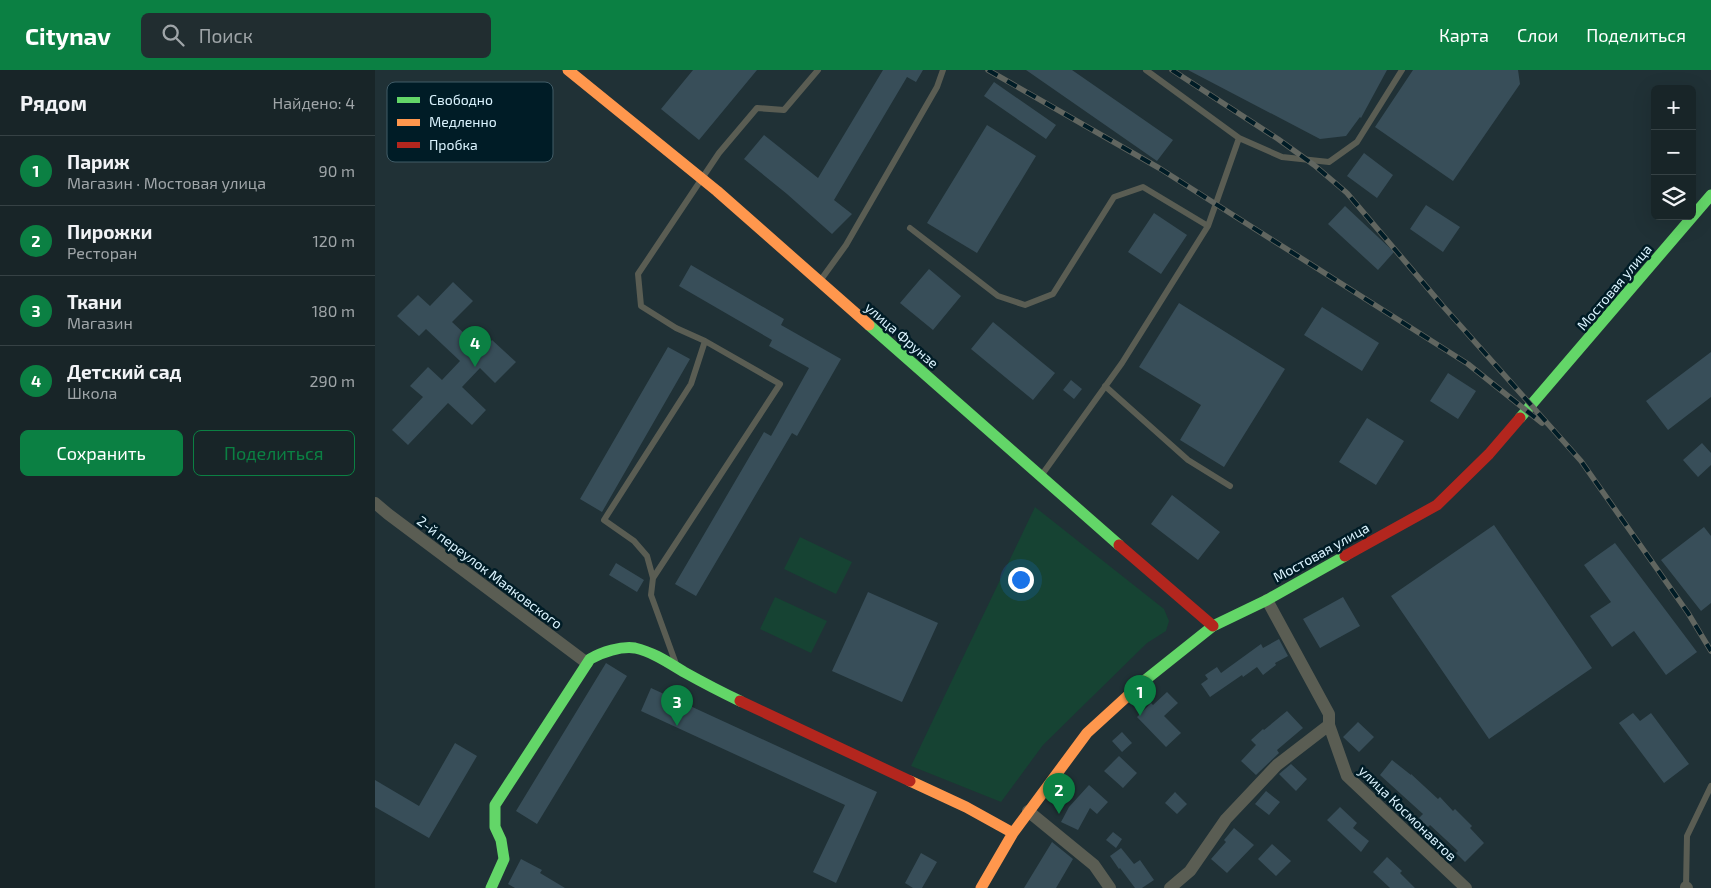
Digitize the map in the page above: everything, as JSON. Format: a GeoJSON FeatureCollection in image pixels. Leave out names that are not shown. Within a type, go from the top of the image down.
{"type":"FeatureCollection","features":[{"type":"Feature","properties":{"kind":"street","name":"улица Фрунзе"},"geometry":{"type":"LineString","coordinates":[[568,70],[701,180],[717,191],[1213,626]]}},
{"type":"Feature","properties":{"kind":"street","name":"Мостовая улица"},"geometry":{"type":"LineString","coordinates":[[981,888],[1028,811],[1087,733],[1154,672],[1213,626],[1267,600],[1437,505],[1489,454],[1711,195]]}},
{"type":"Feature","properties":{"kind":"street","name":"2-й переулок Маяковского"},"geometry":{"type":"LineString","coordinates":[[375,503],[587,663]]}},
{"type":"Feature","properties":{"kind":"street","name":"улица Космонавтов"},"geometry":{"type":"LineString","coordinates":[[1267,600],[1329,714],[1329,725],[1347,776],[1466,888]]}},
{"type":"Feature","properties":{"kind":"street"},"geometry":{"type":"LineString","coordinates":[[491,888],[504,860],[501,840],[495,827],[495,805],[590,659],[599,654],[624,648],[634,648],[653,654],[714,689],[966,806],[1013,833]]}},
{"type":"Feature","properties":{"kind":"street"},"geometry":{"type":"LineString","coordinates":[[1170,888],[1190,871],[1226,819],[1277,765],[1329,725]]}},
{"type":"Feature","properties":{"kind":"street"},"geometry":{"type":"LineString","coordinates":[[1028,811],[1094,865],[1109,888]]}},
{"type":"Feature","properties":{"kind":"lane"},"geometry":{"type":"LineString","coordinates":[[653,578],[780,384],[705,341],[676,328],[641,306],[638,274],[719,153],[757,108],[785,110],[818,70]]}},
{"type":"Feature","properties":{"kind":"lane"},"geometry":{"type":"LineString","coordinates":[[820,282],[846,245],[937,87],[943,70]]}},
{"type":"Feature","properties":{"kind":"lane"},"geometry":{"type":"LineString","coordinates":[[1146,70],[1239,138],[1282,157],[1329,162],[1357,142],[1402,70]]}},
{"type":"Feature","properties":{"kind":"lane"},"geometry":{"type":"LineString","coordinates":[[1041,477],[1122,363],[1208,226],[1239,138]]}},
{"type":"Feature","properties":{"kind":"lane"},"geometry":{"type":"LineString","coordinates":[[910,228],[999,296],[1025,305],[1053,294],[1114,197],[1143,187],[1208,226]]}},
{"type":"Feature","properties":{"kind":"lane"},"geometry":{"type":"LineString","coordinates":[[678,668],[651,595],[653,578],[647,556],[634,541],[604,520],[691,384],[705,341]]}},
{"type":"Feature","properties":{"kind":"lane"},"geometry":{"type":"LineString","coordinates":[[1105,386],[1188,460],[1229,486]]}},
{"type":"Feature","properties":{"kind":"lane"},"geometry":{"type":"LineString","coordinates":[[1687,887],[1687,836],[1711,786]]}},
{"type":"Feature","properties":{"kind":"green space"},"geometry":{"type":"Polygon","coordinates":[[[1035,507],[1164,609],[1169,621],[1166,631],[1147,643],[1043,745],[1001,802],[911,766],[1035,507]]]}},
{"type":"Feature","properties":{"kind":"green space"},"geometry":{"type":"Polygon","coordinates":[[[800,537],[852,562],[836,594],[784,569],[800,537]]]}},
{"type":"Feature","properties":{"kind":"green space"},"geometry":{"type":"Polygon","coordinates":[[[775,597],[827,621],[811,653],[760,629],[775,597]]]}},
{"type":"Feature","properties":{"kind":"building"},"geometry":{"type":"Polygon","coordinates":[[[693,70],[757,70],[699,140],[661,109],[693,70]]]}},
{"type":"Feature","properties":{"kind":"building"},"geometry":{"type":"Polygon","coordinates":[[[883,70],[923,70],[916,82],[907,77],[834,200],[852,214],[832,234],[744,159],[764,135],[818,178],[883,70]]]}},
{"type":"Feature","properties":{"kind":"building"},"geometry":{"type":"Polygon","coordinates":[[[1026,70],[1072,70],[1173,140],[1157,161],[1026,70]]]}},
{"type":"Feature","properties":{"kind":"building"},"geometry":{"type":"Polygon","coordinates":[[[1188,70],[1387,70],[1361,118],[1346,136],[1320,139],[1188,70]]]}},
{"type":"Feature","properties":{"kind":"building"},"geometry":{"type":"Polygon","coordinates":[[[1413,70],[1518,70],[1520,84],[1453,181],[1375,127],[1413,70]]]}},
{"type":"Feature","properties":{"kind":"building"},"geometry":{"type":"Polygon","coordinates":[[[994,82],[1056,125],[1046,139],[984,96],[994,82]]]}},
{"type":"Feature","properties":{"kind":"building"},"geometry":{"type":"Polygon","coordinates":[[[987,125],[1036,156],[977,253],[927,223],[987,125]]]}},
{"type":"Feature","properties":{"kind":"building"},"geometry":{"type":"Polygon","coordinates":[[[1364,153],[1393,175],[1377,198],[1347,176],[1364,153]]]}},
{"type":"Feature","properties":{"kind":"building"},"geometry":{"type":"Polygon","coordinates":[[[1426,205],[1460,227],[1443,252],[1410,229],[1426,205]]]}},
{"type":"Feature","properties":{"kind":"building"},"geometry":{"type":"Polygon","coordinates":[[[1345,206],[1394,252],[1378,270],[1328,224],[1345,206]]]}},
{"type":"Feature","properties":{"kind":"building"},"geometry":{"type":"Polygon","coordinates":[[[1154,213],[1187,235],[1161,274],[1128,252],[1154,213]]]}},
{"type":"Feature","properties":{"kind":"building"},"geometry":{"type":"Polygon","coordinates":[[[691,265],[784,319],[781,325],[841,359],[797,436],[792,433],[696,596],[675,584],[764,432],[771,436],[809,368],[769,346],[772,340],[679,286],[691,265]]]}},
{"type":"Feature","properties":{"kind":"building"},"geometry":{"type":"Polygon","coordinates":[[[929,269],[961,296],[933,330],[900,303],[929,269]]]}},
{"type":"Feature","properties":{"kind":"building"},"geometry":{"type":"Polygon","coordinates":[[[453,282],[473,301],[452,322],[482,350],[492,340],[516,362],[495,383],[480,368],[462,387],[486,410],[472,425],[448,403],[408,445],[392,430],[423,397],[410,386],[428,367],[442,380],[460,361],[426,329],[419,336],[397,316],[418,295],[430,306],[453,282]]]}},
{"type":"Feature","properties":{"kind":"building"},"geometry":{"type":"Polygon","coordinates":[[[1179,303],[1285,369],[1224,467],[1180,440],[1201,405],[1139,367],[1179,303]]]}},
{"type":"Feature","properties":{"kind":"building"},"geometry":{"type":"Polygon","coordinates":[[[1322,307],[1379,343],[1362,371],[1304,335],[1322,307]]]}},
{"type":"Feature","properties":{"kind":"building"},"geometry":{"type":"Polygon","coordinates":[[[993,322],[1055,373],[1033,400],[971,349],[993,322]]]}},
{"type":"Feature","properties":{"kind":"building"},"geometry":{"type":"Polygon","coordinates":[[[668,347],[690,359],[602,512],[580,499],[668,347]]]}},
{"type":"Feature","properties":{"kind":"building"},"geometry":{"type":"Polygon","coordinates":[[[1711,352],[1711,397],[1668,430],[1646,401],[1711,352]]]}},
{"type":"Feature","properties":{"kind":"building"},"geometry":{"type":"Polygon","coordinates":[[[1448,373],[1476,391],[1458,419],[1430,401],[1448,373]]]}},
{"type":"Feature","properties":{"kind":"building"},"geometry":{"type":"Polygon","coordinates":[[[1071,380],[1082,389],[1074,399],[1063,390],[1071,380]]]}},
{"type":"Feature","properties":{"kind":"building"},"geometry":{"type":"Polygon","coordinates":[[[1367,418],[1404,441],[1376,485],[1339,462],[1367,418]]]}},
{"type":"Feature","properties":{"kind":"building"},"geometry":{"type":"Polygon","coordinates":[[[1702,443],[1711,453],[1711,465],[1698,477],[1683,460],[1702,443]]]}},
{"type":"Feature","properties":{"kind":"building"},"geometry":{"type":"Polygon","coordinates":[[[1172,495],[1220,532],[1198,560],[1151,524],[1172,495]]]}},
{"type":"Feature","properties":{"kind":"building"},"geometry":{"type":"Polygon","coordinates":[[[1494,525],[1592,668],[1489,739],[1391,596],[1494,525]]]}},
{"type":"Feature","properties":{"kind":"building"},"geometry":{"type":"Polygon","coordinates":[[[1704,527],[1711,536],[1711,603],[1701,611],[1661,560],[1704,527]]]}},
{"type":"Feature","properties":{"kind":"building"},"geometry":{"type":"Polygon","coordinates":[[[1615,543],[1697,652],[1666,675],[1634,631],[1612,647],[1590,616],[1611,602],[1584,565],[1615,543]]]}},
{"type":"Feature","properties":{"kind":"building"},"geometry":{"type":"Polygon","coordinates":[[[616,563],[644,580],[637,592],[609,575],[616,563]]]}},
{"type":"Feature","properties":{"kind":"building"},"geometry":{"type":"Polygon","coordinates":[[[868,592],[938,623],[902,702],[832,671],[868,592]]]}},
{"type":"Feature","properties":{"kind":"building"},"geometry":{"type":"Polygon","coordinates":[[[1343,597],[1360,626],[1320,648],[1303,619],[1343,597]]]}},
{"type":"Feature","properties":{"kind":"building"},"geometry":{"type":"Polygon","coordinates":[[[1279,639],[1288,656],[1275,663],[1276,665],[1263,675],[1257,667],[1210,697],[1201,684],[1208,679],[1205,675],[1217,667],[1221,673],[1261,644],[1263,648],[1279,639]]]}},
{"type":"Feature","properties":{"kind":"building"},"geometry":{"type":"Polygon","coordinates":[[[606,663],[627,676],[537,824],[516,811],[606,663]]]}},
{"type":"Feature","properties":{"kind":"building"},"geometry":{"type":"Polygon","coordinates":[[[651,688],[877,792],[836,883],[813,872],[845,805],[641,711],[651,688]]]}},
{"type":"Feature","properties":{"kind":"building"},"geometry":{"type":"Polygon","coordinates":[[[1167,692],[1178,703],[1164,716],[1181,733],[1166,747],[1137,717],[1151,703],[1153,705],[1167,692]]]}},
{"type":"Feature","properties":{"kind":"building"},"geometry":{"type":"Polygon","coordinates":[[[1287,711],[1303,728],[1277,750],[1279,753],[1256,775],[1241,761],[1256,745],[1251,740],[1287,711]]]}},
{"type":"Feature","properties":{"kind":"building"},"geometry":{"type":"Polygon","coordinates":[[[1633,713],[1640,721],[1651,713],[1689,764],[1664,783],[1619,723],[1633,713]]]}},
{"type":"Feature","properties":{"kind":"building"},"geometry":{"type":"Polygon","coordinates":[[[1358,722],[1374,737],[1359,752],[1343,737],[1358,722]]]}},
{"type":"Feature","properties":{"kind":"building"},"geometry":{"type":"Polygon","coordinates":[[[1122,732],[1132,743],[1122,752],[1112,741],[1122,732]]]}},
{"type":"Feature","properties":{"kind":"building"},"geometry":{"type":"Polygon","coordinates":[[[455,743],[477,756],[429,838],[375,807],[375,780],[419,806],[455,743]]]}},
{"type":"Feature","properties":{"kind":"building"},"geometry":{"type":"Polygon","coordinates":[[[1119,756],[1137,773],[1123,788],[1104,771],[1119,756]]]}},
{"type":"Feature","properties":{"kind":"building"},"geometry":{"type":"Polygon","coordinates":[[[1392,760],[1411,774],[1438,799],[1440,797],[1453,811],[1455,809],[1472,826],[1470,828],[1484,843],[1465,862],[1456,853],[1458,851],[1430,825],[1428,827],[1419,818],[1423,814],[1380,775],[1392,760]]]}},
{"type":"Feature","properties":{"kind":"building"},"geometry":{"type":"Polygon","coordinates":[[[1291,764],[1307,779],[1296,791],[1279,774],[1291,764]]]}},
{"type":"Feature","properties":{"kind":"building"},"geometry":{"type":"Polygon","coordinates":[[[1089,785],[1108,802],[1097,814],[1090,808],[1078,830],[1061,822],[1069,807],[1089,785]]]}},
{"type":"Feature","properties":{"kind":"building"},"geometry":{"type":"Polygon","coordinates":[[[1266,791],[1280,802],[1269,815],[1255,804],[1266,791]]]}},
{"type":"Feature","properties":{"kind":"building"},"geometry":{"type":"Polygon","coordinates":[[[1175,792],[1187,804],[1177,814],[1165,803],[1175,792]]]}},
{"type":"Feature","properties":{"kind":"building"},"geometry":{"type":"Polygon","coordinates":[[[1340,807],[1357,823],[1353,828],[1369,841],[1361,852],[1327,820],[1340,807]]]}},
{"type":"Feature","properties":{"kind":"building"},"geometry":{"type":"Polygon","coordinates":[[[1234,828],[1254,845],[1227,873],[1211,859],[1226,842],[1224,840],[1234,828]]]}},
{"type":"Feature","properties":{"kind":"building"},"geometry":{"type":"Polygon","coordinates":[[[1113,832],[1122,839],[1116,848],[1106,840],[1113,832]]]}},
{"type":"Feature","properties":{"kind":"building"},"geometry":{"type":"Polygon","coordinates":[[[1052,842],[1073,859],[1056,888],[1024,888],[1052,842]]]}},
{"type":"Feature","properties":{"kind":"building"},"geometry":{"type":"Polygon","coordinates":[[[1272,844],[1291,861],[1276,876],[1258,859],[1272,844]]]}},
{"type":"Feature","properties":{"kind":"building"},"geometry":{"type":"Polygon","coordinates":[[[1121,848],[1134,864],[1140,860],[1154,880],[1142,888],[1135,888],[1110,856],[1121,848]]]}},
{"type":"Feature","properties":{"kind":"building"},"geometry":{"type":"Polygon","coordinates":[[[921,853],[937,862],[922,888],[913,888],[905,883],[921,853]]]}},
{"type":"Feature","properties":{"kind":"building"},"geometry":{"type":"Polygon","coordinates":[[[1387,857],[1402,871],[1400,873],[1415,888],[1390,888],[1373,872],[1387,857]]]}},
{"type":"Feature","properties":{"kind":"building"},"geometry":{"type":"Polygon","coordinates":[[[521,859],[542,870],[540,873],[565,888],[515,888],[508,884],[521,859]]]}},
{"type":"Feature","properties":{"kind":"railway"},"geometry":{"type":"LineString","coordinates":[[988,70],[1159,168],[1468,364],[1542,423]]}},
{"type":"Feature","properties":{"kind":"railway"},"geometry":{"type":"LineString","coordinates":[[1172,70],[1278,139],[1314,165],[1347,193],[1442,305],[1581,461],[1688,613],[1711,651]]}},
{"type":"Feature","properties":{"kind":"traffic: fast"},"geometry":{"type":"LineString","coordinates":[[1520,418],[1711,195]]}},
{"type":"Feature","properties":{"kind":"traffic: fast"},"geometry":{"type":"LineString","coordinates":[[869,325],[1119,545]]}},
{"type":"Feature","properties":{"kind":"traffic: fast"},"geometry":{"type":"LineString","coordinates":[[1144,681],[1213,626],[1267,600],[1345,556]]}},
{"type":"Feature","properties":{"kind":"traffic: fast"},"geometry":{"type":"LineString","coordinates":[[491,888],[504,859],[501,840],[495,827],[495,805],[590,659],[618,649],[635,648],[661,658],[740,701]]}},
{"type":"Feature","properties":{"kind":"traffic: slow"},"geometry":{"type":"LineString","coordinates":[[568,70],[717,191],[869,325]]}},
{"type":"Feature","properties":{"kind":"traffic: slow"},"geometry":{"type":"LineString","coordinates":[[981,888],[1013,833],[1087,733],[1144,681]]}},
{"type":"Feature","properties":{"kind":"traffic: slow"},"geometry":{"type":"LineString","coordinates":[[910,781],[966,807],[1013,833]]}},
{"type":"Feature","properties":{"kind":"traffic: jam"},"geometry":{"type":"LineString","coordinates":[[1345,556],[1437,505],[1489,454],[1520,418]]}},
{"type":"Feature","properties":{"kind":"traffic: jam"},"geometry":{"type":"LineString","coordinates":[[1119,545],[1213,626]]}},
{"type":"Feature","properties":{"kind":"traffic: jam"},"geometry":{"type":"LineString","coordinates":[[740,701],[910,781]]}},
{"type":"Feature","properties":{"kind":"place","name":"Детский сад"},"geometry":{"type":"Point","coordinates":[475,367]}},
{"type":"Feature","properties":{"kind":"place","name":"Париж"},"geometry":{"type":"Point","coordinates":[1140,716]}},
{"type":"Feature","properties":{"kind":"place","name":"Ткани"},"geometry":{"type":"Point","coordinates":[677,726]}},
{"type":"Feature","properties":{"kind":"place","name":"Пирожки"},"geometry":{"type":"Point","coordinates":[1059,814]}}]}
